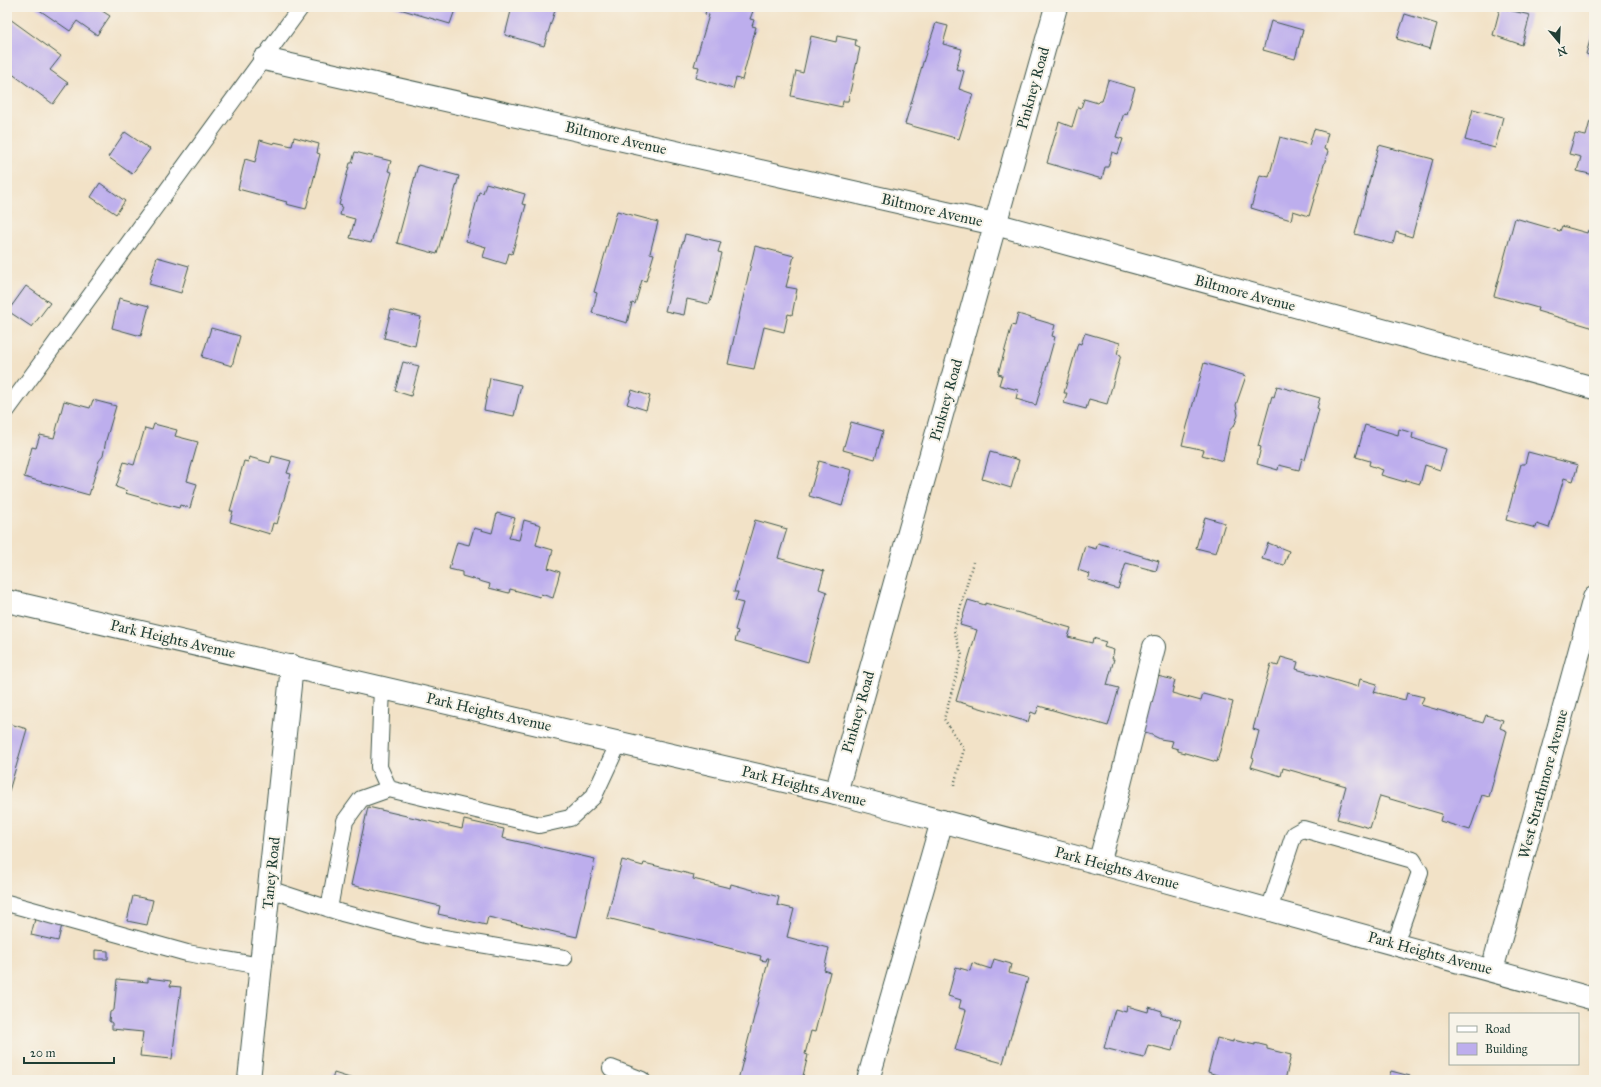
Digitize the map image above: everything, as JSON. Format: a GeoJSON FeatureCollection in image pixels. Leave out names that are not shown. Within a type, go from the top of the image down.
{"type":"FeatureCollection","features":[{"type":"Feature","properties":{"kind":"street","name":"Pinkney Road"},"geometry":{"type":"LineString","coordinates":[[836,793],[994,224],[1056,7]]}},
{"type":"Feature","properties":{"kind":"street","name":"Biltmore Avenue"},"geometry":{"type":"LineString","coordinates":[[264,59],[994,224],[1594,388]]}},
{"type":"Feature","properties":{"kind":"street","name":"West Strathmore Avenue"},"geometry":{"type":"LineString","coordinates":[[1492,970],[1594,598]]}},
{"type":"Feature","properties":{"kind":"street","name":"Park Heights Avenue"},"geometry":{"type":"LineString","coordinates":[[7,601],[836,793],[1099,863],[1594,999]]}},
{"type":"Feature","properties":{"kind":"street"},"geometry":{"type":"LineString","coordinates":[[1099,863],[1154,647]]}},
{"type":"Feature","properties":{"kind":"street","name":"Taney Road"},"geometry":{"type":"LineString","coordinates":[[249,1080],[292,666]]}},
{"type":"Feature","properties":{"kind":"street"},"geometry":{"type":"LineString","coordinates":[[868,1080],[942,821]]}},
{"type":"Feature","properties":{"kind":"lane"},"geometry":{"type":"LineString","coordinates":[[7,410],[301,7]]}},
{"type":"Feature","properties":{"kind":"lane"},"geometry":{"type":"LineString","coordinates":[[382,687],[379,767],[389,789]]}},
{"type":"Feature","properties":{"kind":"lane"},"geometry":{"type":"LineString","coordinates":[[329,909],[345,821],[361,799],[389,789],[539,826],[570,818],[594,796],[619,742]]}},
{"type":"Feature","properties":{"kind":"lane"},"geometry":{"type":"LineString","coordinates":[[1270,910],[1294,834],[1303,829],[1413,860],[1420,872],[1395,944]]}},
{"type":"Feature","properties":{"kind":"lane"},"geometry":{"type":"LineString","coordinates":[[269,890],[342,913],[426,935],[564,958]]}},
{"type":"Feature","properties":{"kind":"lane"},"geometry":{"type":"LineString","coordinates":[[7,903],[187,953],[261,966]]}},
{"type":"Feature","properties":{"kind":"lane"},"geometry":{"type":"LineString","coordinates":[[611,1068],[642,1080]]}},
{"type":"Feature","properties":{"kind":"path"},"geometry":{"type":"LineString","coordinates":[[954,786],[964,749],[944,719],[962,655],[954,631],[973,562]]}},
{"type":"Feature","properties":{"kind":"building"},"geometry":{"type":"Polygon","coordinates":[[[35,7],[96,7],[110,16],[97,35],[77,21],[70,31],[35,7]]]}},
{"type":"Feature","properties":{"kind":"building"},"geometry":{"type":"Polygon","coordinates":[[[393,7],[456,7],[450,24],[393,7]]]}},
{"type":"Feature","properties":{"kind":"building"},"geometry":{"type":"Polygon","coordinates":[[[512,7],[556,7],[544,46],[505,35],[512,7]]]}},
{"type":"Feature","properties":{"kind":"building"},"geometry":{"type":"Polygon","coordinates":[[[707,7],[740,7],[753,11],[750,19],[754,20],[752,26],[756,27],[742,80],[736,78],[733,89],[696,78],[699,67],[694,66],[709,15],[705,14],[707,7]]]}},
{"type":"Feature","properties":{"kind":"building"},"geometry":{"type":"Polygon","coordinates":[[[1500,8],[1530,15],[1522,45],[1493,35],[1500,8]]]}},
{"type":"Feature","properties":{"kind":"building"},"geometry":{"type":"Polygon","coordinates":[[[1405,14],[1437,24],[1430,49],[1397,39],[1405,14]]]}},
{"type":"Feature","properties":{"kind":"building"},"geometry":{"type":"Polygon","coordinates":[[[10,19],[61,56],[50,70],[68,83],[53,104],[7,70],[7,21],[10,19]]]}},
{"type":"Feature","properties":{"kind":"building"},"geometry":{"type":"Polygon","coordinates":[[[1271,21],[1303,30],[1295,59],[1263,50],[1271,21]]]}},
{"type":"Feature","properties":{"kind":"building"},"geometry":{"type":"Polygon","coordinates":[[[936,23],[948,26],[943,44],[962,49],[956,69],[964,71],[959,89],[973,94],[959,139],[905,124],[936,23]]]}},
{"type":"Feature","properties":{"kind":"building"},"geometry":{"type":"Polygon","coordinates":[[[1594,27],[1594,57],[1586,54],[1594,27]]]}},
{"type":"Feature","properties":{"kind":"building"},"geometry":{"type":"Polygon","coordinates":[[[811,36],[836,42],[837,36],[856,40],[855,46],[860,48],[848,101],[843,101],[842,107],[791,96],[796,71],[803,73],[811,36]]]}},
{"type":"Feature","properties":{"kind":"building"},"geometry":{"type":"Polygon","coordinates":[[[1108,80],[1135,88],[1127,114],[1124,113],[1116,137],[1123,139],[1118,154],[1112,152],[1108,167],[1105,167],[1102,179],[1047,163],[1059,122],[1072,127],[1078,107],[1081,108],[1084,99],[1098,103],[1102,101],[1108,80]]]}},
{"type":"Feature","properties":{"kind":"building"},"geometry":{"type":"Polygon","coordinates":[[[1473,109],[1503,117],[1495,148],[1465,140],[1473,109]]]}},
{"type":"Feature","properties":{"kind":"building"},"geometry":{"type":"Polygon","coordinates":[[[1590,121],[1594,122],[1594,175],[1577,171],[1581,157],[1569,154],[1575,134],[1586,136],[1590,121]]]}},
{"type":"Feature","properties":{"kind":"building"},"geometry":{"type":"Polygon","coordinates":[[[1314,129],[1328,133],[1324,149],[1328,151],[1309,216],[1293,211],[1291,220],[1251,208],[1260,175],[1269,177],[1280,137],[1309,145],[1314,129]]]}},
{"type":"Feature","properties":{"kind":"building"},"geometry":{"type":"Polygon","coordinates":[[[125,132],[150,149],[132,174],[108,157],[125,132]]]}},
{"type":"Feature","properties":{"kind":"building"},"geometry":{"type":"Polygon","coordinates":[[[294,137],[319,144],[317,153],[320,154],[306,209],[286,204],[287,202],[238,189],[245,159],[255,162],[260,140],[274,144],[274,142],[292,146],[294,137]]]}},
{"type":"Feature","properties":{"kind":"building"},"geometry":{"type":"Polygon","coordinates":[[[1379,145],[1433,159],[1412,237],[1396,232],[1393,244],[1355,234],[1379,145]]]}},
{"type":"Feature","properties":{"kind":"building"},"geometry":{"type":"Polygon","coordinates":[[[355,152],[391,161],[388,171],[392,172],[371,243],[350,238],[355,219],[340,215],[342,206],[339,205],[350,163],[352,163],[355,152]]]}},
{"type":"Feature","properties":{"kind":"building"},"geometry":{"type":"Polygon","coordinates":[[[418,165],[459,176],[437,254],[397,243],[418,165]]]}},
{"type":"Feature","properties":{"kind":"building"},"geometry":{"type":"Polygon","coordinates":[[[100,183],[125,201],[116,214],[91,197],[100,183]]]}},
{"type":"Feature","properties":{"kind":"building"},"geometry":{"type":"Polygon","coordinates":[[[486,183],[525,194],[522,204],[526,205],[512,254],[509,253],[506,264],[483,257],[486,247],[466,241],[479,192],[483,193],[486,183]]]}},
{"type":"Feature","properties":{"kind":"building"},"geometry":{"type":"Polygon","coordinates":[[[617,211],[658,222],[650,253],[654,254],[646,281],[642,280],[635,304],[632,303],[627,323],[592,313],[597,293],[594,292],[617,211]]]}},
{"type":"Feature","properties":{"kind":"building"},"geometry":{"type":"Polygon","coordinates":[[[1515,218],[1560,231],[1562,226],[1587,233],[1588,230],[1594,232],[1594,282],[1591,292],[1594,292],[1594,328],[1537,311],[1538,308],[1494,296],[1515,218]]]}},
{"type":"Feature","properties":{"kind":"building"},"geometry":{"type":"Polygon","coordinates":[[[685,234],[721,242],[718,252],[722,253],[709,304],[687,299],[684,315],[665,311],[685,234]]]}},
{"type":"Feature","properties":{"kind":"building"},"geometry":{"type":"Polygon","coordinates":[[[755,246],[794,256],[786,287],[797,289],[792,315],[788,314],[784,332],[764,327],[754,369],[728,364],[755,246]]]}},
{"type":"Feature","properties":{"kind":"building"},"geometry":{"type":"Polygon","coordinates":[[[157,257],[189,266],[181,293],[149,284],[157,257]]]}},
{"type":"Feature","properties":{"kind":"building"},"geometry":{"type":"Polygon","coordinates":[[[26,286],[50,303],[32,327],[8,311],[26,286]]]}},
{"type":"Feature","properties":{"kind":"building"},"geometry":{"type":"Polygon","coordinates":[[[119,298],[149,306],[141,336],[112,328],[119,298]]]}},
{"type":"Feature","properties":{"kind":"building"},"geometry":{"type":"Polygon","coordinates":[[[391,310],[421,317],[415,346],[384,338],[391,310]]]}},
{"type":"Feature","properties":{"kind":"building"},"geometry":{"type":"Polygon","coordinates":[[[1018,314],[1055,325],[1052,336],[1055,337],[1036,405],[1016,399],[1018,390],[999,385],[1002,375],[998,374],[1012,325],[1015,326],[1018,314]]]}},
{"type":"Feature","properties":{"kind":"building"},"geometry":{"type":"Polygon","coordinates":[[[211,328],[240,336],[232,366],[202,357],[211,328]]]}},
{"type":"Feature","properties":{"kind":"building"},"geometry":{"type":"Polygon","coordinates":[[[1085,333],[1120,343],[1117,354],[1121,355],[1107,404],[1089,399],[1086,409],[1064,403],[1067,393],[1064,393],[1078,343],[1081,344],[1085,333]]]}},
{"type":"Feature","properties":{"kind":"building"},"geometry":{"type":"Polygon","coordinates":[[[403,362],[419,366],[411,396],[395,391],[403,362]]]}},
{"type":"Feature","properties":{"kind":"building"},"geometry":{"type":"Polygon","coordinates":[[[1204,363],[1246,376],[1236,405],[1238,415],[1235,424],[1229,431],[1223,461],[1202,455],[1204,450],[1182,445],[1204,363]]]}},
{"type":"Feature","properties":{"kind":"building"},"geometry":{"type":"Polygon","coordinates":[[[490,378],[521,385],[514,416],[484,410],[490,378]]]}},
{"type":"Feature","properties":{"kind":"building"},"geometry":{"type":"Polygon","coordinates":[[[1277,386],[1320,398],[1317,408],[1319,409],[1305,460],[1302,458],[1299,470],[1279,465],[1278,470],[1257,464],[1261,447],[1258,446],[1272,396],[1274,397],[1277,386]]]}},
{"type":"Feature","properties":{"kind":"building"},"geometry":{"type":"Polygon","coordinates":[[[632,390],[650,396],[646,410],[627,404],[632,390]]]}},
{"type":"Feature","properties":{"kind":"building"},"geometry":{"type":"Polygon","coordinates":[[[93,400],[116,406],[103,456],[99,461],[89,495],[24,477],[32,447],[36,448],[40,435],[54,438],[64,401],[90,408],[93,400]]]}},
{"type":"Feature","properties":{"kind":"building"},"geometry":{"type":"Polygon","coordinates":[[[851,422],[883,431],[875,459],[843,450],[851,422]]]}},
{"type":"Feature","properties":{"kind":"building"},"geometry":{"type":"Polygon","coordinates":[[[154,424],[177,430],[175,436],[198,442],[187,481],[197,484],[190,508],[180,505],[179,508],[125,493],[127,491],[116,487],[124,462],[134,465],[145,428],[152,430],[154,424]]]}},
{"type":"Feature","properties":{"kind":"building"},"geometry":{"type":"Polygon","coordinates":[[[1365,425],[1398,435],[1399,429],[1413,433],[1412,438],[1446,449],[1440,470],[1425,465],[1420,484],[1406,480],[1405,482],[1381,475],[1383,470],[1369,465],[1370,461],[1356,457],[1365,425]]]}},
{"type":"Feature","properties":{"kind":"building"},"geometry":{"type":"Polygon","coordinates":[[[990,452],[1019,460],[1011,488],[982,479],[990,452]]]}},
{"type":"Feature","properties":{"kind":"building"},"geometry":{"type":"Polygon","coordinates":[[[1528,452],[1578,465],[1573,481],[1564,478],[1549,528],[1537,524],[1536,528],[1506,520],[1521,464],[1525,464],[1528,452]]]}},
{"type":"Feature","properties":{"kind":"building"},"geometry":{"type":"Polygon","coordinates":[[[272,456],[291,461],[287,473],[291,474],[277,524],[273,523],[270,534],[230,522],[233,511],[230,511],[244,461],[248,462],[249,457],[270,463],[272,456]]]}},
{"type":"Feature","properties":{"kind":"building"},"geometry":{"type":"Polygon","coordinates":[[[819,461],[852,470],[842,506],[809,496],[819,461]]]}},
{"type":"Feature","properties":{"kind":"building"},"geometry":{"type":"Polygon","coordinates":[[[497,513],[515,518],[509,538],[519,540],[524,520],[541,525],[536,545],[553,550],[548,568],[560,572],[553,598],[541,594],[540,597],[510,589],[509,593],[489,588],[490,584],[462,576],[462,572],[449,569],[457,542],[469,545],[474,528],[492,533],[497,513]]]}},
{"type":"Feature","properties":{"kind":"building"},"geometry":{"type":"Polygon","coordinates":[[[1205,517],[1225,523],[1216,553],[1196,548],[1205,517]]]}},
{"type":"Feature","properties":{"kind":"building"},"geometry":{"type":"Polygon","coordinates":[[[755,520],[787,529],[778,558],[824,571],[819,589],[827,592],[808,662],[735,641],[738,631],[735,630],[743,603],[735,601],[738,592],[734,592],[755,520]]]}},
{"type":"Feature","properties":{"kind":"building"},"geometry":{"type":"Polygon","coordinates":[[[1098,543],[1159,561],[1156,571],[1126,563],[1118,589],[1088,580],[1090,574],[1078,570],[1085,546],[1096,549],[1098,543]]]}},
{"type":"Feature","properties":{"kind":"building"},"geometry":{"type":"Polygon","coordinates":[[[1268,543],[1289,551],[1284,565],[1262,559],[1268,543]]]}},
{"type":"Feature","properties":{"kind":"building"},"geometry":{"type":"Polygon","coordinates":[[[968,600],[985,605],[985,603],[1071,628],[1068,637],[1092,643],[1093,638],[1106,642],[1104,647],[1114,650],[1112,659],[1114,659],[1107,685],[1119,688],[1108,726],[1039,706],[1036,714],[1031,712],[1028,722],[956,701],[977,630],[960,625],[968,600]]]}},
{"type":"Feature","properties":{"kind":"building"},"geometry":{"type":"Polygon","coordinates":[[[1281,657],[1298,662],[1296,669],[1358,687],[1360,679],[1377,684],[1374,692],[1405,700],[1407,693],[1424,697],[1421,705],[1483,723],[1486,715],[1503,720],[1500,728],[1507,731],[1489,797],[1482,795],[1470,830],[1440,821],[1442,814],[1380,796],[1370,828],[1337,819],[1346,786],[1283,768],[1281,776],[1251,767],[1259,731],[1253,729],[1271,664],[1278,666],[1281,657]]]}},
{"type":"Feature","properties":{"kind":"building"},"geometry":{"type":"Polygon","coordinates":[[[1157,676],[1175,680],[1172,693],[1201,701],[1203,694],[1233,702],[1217,762],[1178,751],[1178,749],[1171,747],[1173,741],[1160,739],[1138,731],[1157,676]]]}},
{"type":"Feature","properties":{"kind":"building"},"geometry":{"type":"Polygon","coordinates":[[[7,723],[27,729],[7,798],[7,723]]]}},
{"type":"Feature","properties":{"kind":"building"},"geometry":{"type":"Polygon","coordinates":[[[368,807],[462,829],[464,820],[504,829],[502,838],[595,859],[577,937],[488,917],[486,925],[438,914],[440,906],[351,885],[368,807]]]}},
{"type":"Feature","properties":{"kind":"building"},"geometry":{"type":"Polygon","coordinates":[[[622,860],[643,866],[644,863],[694,875],[693,879],[730,888],[731,884],[779,897],[777,905],[794,909],[787,937],[829,948],[824,970],[830,972],[815,1032],[811,1031],[805,1054],[808,1055],[802,1080],[738,1080],[769,958],[767,958],[766,961],[760,960],[761,956],[607,918],[622,860]]]}},
{"type":"Feature","properties":{"kind":"building"},"geometry":{"type":"Polygon","coordinates":[[[133,896],[153,900],[147,925],[127,921],[133,896]]]}},
{"type":"Feature","properties":{"kind":"building"},"geometry":{"type":"Polygon","coordinates":[[[36,915],[63,921],[58,941],[31,935],[36,915]]]}},
{"type":"Feature","properties":{"kind":"building"},"geometry":{"type":"Polygon","coordinates":[[[95,950],[108,951],[108,959],[95,959],[95,950]]]}},
{"type":"Feature","properties":{"kind":"building"},"geometry":{"type":"Polygon","coordinates":[[[994,959],[1011,964],[1009,973],[1028,978],[1003,1063],[955,1050],[966,1010],[959,1008],[961,1000],[948,996],[956,967],[970,971],[972,963],[991,969],[994,959]]]}},
{"type":"Feature","properties":{"kind":"building"},"geometry":{"type":"Polygon","coordinates":[[[148,978],[171,981],[170,986],[181,987],[172,1059],[140,1056],[143,1032],[112,1029],[112,1023],[109,1021],[110,1012],[114,1010],[117,979],[148,982],[148,978]]]}},
{"type":"Feature","properties":{"kind":"building"},"geometry":{"type":"Polygon","coordinates":[[[1127,1006],[1148,1012],[1149,1007],[1162,1011],[1161,1015],[1181,1020],[1172,1051],[1148,1045],[1144,1058],[1104,1048],[1115,1009],[1126,1012],[1127,1006]]]}},
{"type":"Feature","properties":{"kind":"building"},"geometry":{"type":"Polygon","coordinates":[[[1217,1038],[1255,1045],[1255,1043],[1267,1046],[1267,1049],[1291,1055],[1285,1080],[1228,1080],[1208,1072],[1217,1038]]]}},
{"type":"Feature","properties":{"kind":"building"},"geometry":{"type":"Polygon","coordinates":[[[1391,1071],[1410,1076],[1409,1080],[1388,1080],[1391,1071]]]}},
{"type":"Feature","properties":{"kind":"building"},"geometry":{"type":"Polygon","coordinates":[[[334,1073],[356,1080],[332,1080],[334,1073]]]}}]}
